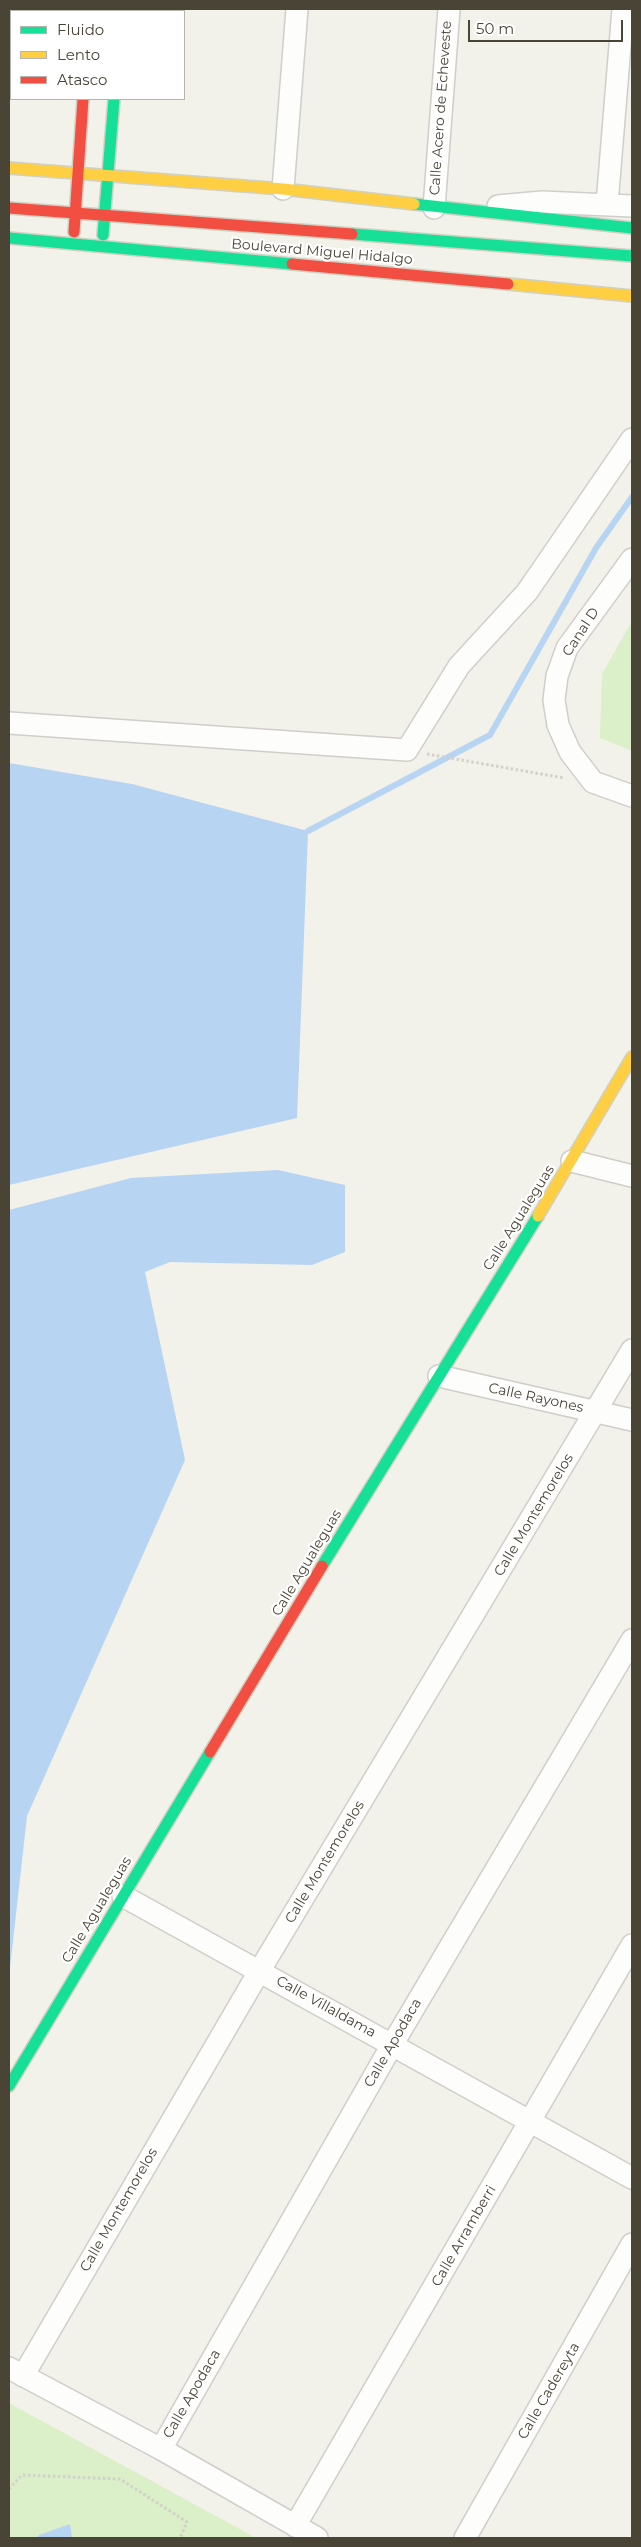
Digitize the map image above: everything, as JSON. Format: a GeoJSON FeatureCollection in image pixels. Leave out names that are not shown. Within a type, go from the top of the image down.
{"type":"FeatureCollection","features":[{"type":"Feature","properties":{"kind":"street"},"geometry":{"type":"LineString","coordinates":[[283,190],[297,9]]}},
{"type":"Feature","properties":{"kind":"street","name":"Calle Acero de Echeveste"},"geometry":{"type":"LineString","coordinates":[[434,208],[449,9]]}},
{"type":"Feature","properties":{"kind":"street"},"geometry":{"type":"LineString","coordinates":[[607,204],[623,9]]}},
{"type":"Feature","properties":{"kind":"street"},"geometry":{"type":"LineString","coordinates":[[73,242],[83,100]]}},
{"type":"Feature","properties":{"kind":"street"},"geometry":{"type":"LineString","coordinates":[[102,246],[114,100]]}},
{"type":"Feature","properties":{"kind":"street"},"geometry":{"type":"LineString","coordinates":[[9,168],[283,190],[434,208],[632,228]]}},
{"type":"Feature","properties":{"kind":"street"},"geometry":{"type":"LineString","coordinates":[[475,212],[505,204],[522,202],[632,206]]}},
{"type":"Feature","properties":{"kind":"street","name":"Boulevard Miguel Hidalgo"},"geometry":{"type":"LineString","coordinates":[[9,208],[632,256]]}},
{"type":"Feature","properties":{"kind":"street","name":"Boulevard Miguel Hidalgo"},"geometry":{"type":"LineString","coordinates":[[9,238],[73,242],[632,296]]}},
{"type":"Feature","properties":{"kind":"street"},"geometry":{"type":"LineString","coordinates":[[9,723],[407,750],[459,666],[527,592],[632,440]]}},
{"type":"Feature","properties":{"kind":"street","name":"Canal D"},"geometry":{"type":"LineString","coordinates":[[594,782],[570,752],[558,725],[554,700],[556,676],[567,648],[632,560]]}},
{"type":"Feature","properties":{"kind":"street"},"geometry":{"type":"LineString","coordinates":[[594,782],[632,796]]}},
{"type":"Feature","properties":{"kind":"street","name":"Calle Agualeguas"},"geometry":{"type":"LineString","coordinates":[[9,2086],[439,1376],[572,1161],[632,1057]]}},
{"type":"Feature","properties":{"kind":"street"},"geometry":{"type":"LineString","coordinates":[[572,1161],[632,1176]]}},
{"type":"Feature","properties":{"kind":"street","name":"Calle Montemorelos"},"geometry":{"type":"LineString","coordinates":[[16,2372],[597,1411],[632,1350]]}},
{"type":"Feature","properties":{"kind":"street","name":"Calle Rayones"},"geometry":{"type":"LineString","coordinates":[[439,1376],[632,1420]]}},
{"type":"Feature","properties":{"kind":"street","name":"Calle Apodaca"},"geometry":{"type":"LineString","coordinates":[[161,2449],[392,2044],[632,1640]]}},
{"type":"Feature","properties":{"kind":"street","name":"Calle Villaldama"},"geometry":{"type":"LineString","coordinates":[[123,1896],[260,1970],[632,2178]]}},
{"type":"Feature","properties":{"kind":"street","name":"Calle Arramberri"},"geometry":{"type":"LineString","coordinates":[[295,2526],[632,1945]]}},
{"type":"Feature","properties":{"kind":"street","name":"Calle Cadereyta"},"geometry":{"type":"LineString","coordinates":[[465,2538],[632,2244]]}},
{"type":"Feature","properties":{"kind":"street"},"geometry":{"type":"LineString","coordinates":[[16,2372],[161,2449],[317,2538]]}},
{"type":"Feature","properties":{"kind":"path"},"geometry":{"type":"LineString","coordinates":[[430,754],[524,773],[594,782]]}},
{"type":"Feature","properties":{"kind":"path"},"geometry":{"type":"LineString","coordinates":[[9,2489],[22,2475],[120,2479],[186,2522],[180,2538]]}},
{"type":"Feature","properties":{"kind":"green space"},"geometry":{"type":"Polygon","coordinates":[[[632,621],[632,751],[600,738],[602,674],[632,621]]]}},
{"type":"Feature","properties":{"kind":"green space"},"geometry":{"type":"Polygon","coordinates":[[[9,2403],[256,2538],[9,2538],[9,2403]]]}},
{"type":"Feature","properties":{"kind":"water"},"geometry":{"type":"Polygon","coordinates":[[[9,763],[132,784],[308,831],[297,1118],[9,1185],[9,763]]]}},
{"type":"Feature","properties":{"kind":"water"},"geometry":{"type":"Polygon","coordinates":[[[278,1170],[345,1185],[345,1252],[312,1265],[170,1262],[145,1272],[185,1460],[27,1816],[9,1977],[9,1210],[131,1178],[278,1170]]]}},
{"type":"Feature","properties":{"kind":"water"},"geometry":{"type":"Polygon","coordinates":[[[70,2524],[72,2538],[37,2538],[39,2535],[70,2524]]]}},
{"type":"Feature","properties":{"kind":"waterway"},"geometry":{"type":"LineString","coordinates":[[308,831],[490,735],[596,548],[632,497]]}},
{"type":"Feature","properties":{"kind":"traffic: fast"},"geometry":{"type":"LineString","coordinates":[[103,235],[114,100]]}},
{"type":"Feature","properties":{"kind":"traffic: fast"},"geometry":{"type":"LineString","coordinates":[[414,204],[632,228]]}},
{"type":"Feature","properties":{"kind":"traffic: fast"},"geometry":{"type":"LineString","coordinates":[[352,234],[632,256]]}},
{"type":"Feature","properties":{"kind":"traffic: fast"},"geometry":{"type":"LineString","coordinates":[[9,238],[292,264]]}},
{"type":"Feature","properties":{"kind":"traffic: fast"},"geometry":{"type":"LineString","coordinates":[[322,1566],[538,1216]]}},
{"type":"Feature","properties":{"kind":"traffic: fast"},"geometry":{"type":"LineString","coordinates":[[9,2086],[210,1752]]}},
{"type":"Feature","properties":{"kind":"traffic: slow"},"geometry":{"type":"LineString","coordinates":[[9,168],[283,189],[414,204]]}},
{"type":"Feature","properties":{"kind":"traffic: slow"},"geometry":{"type":"LineString","coordinates":[[508,284],[632,296]]}},
{"type":"Feature","properties":{"kind":"traffic: slow"},"geometry":{"type":"LineString","coordinates":[[538,1216],[632,1057]]}},
{"type":"Feature","properties":{"kind":"traffic: jam"},"geometry":{"type":"LineString","coordinates":[[74,232],[83,100]]}},
{"type":"Feature","properties":{"kind":"traffic: jam"},"geometry":{"type":"LineString","coordinates":[[9,208],[352,234]]}},
{"type":"Feature","properties":{"kind":"traffic: jam"},"geometry":{"type":"LineString","coordinates":[[292,264],[508,284]]}},
{"type":"Feature","properties":{"kind":"traffic: jam"},"geometry":{"type":"LineString","coordinates":[[210,1752],[322,1566]]}}]}
